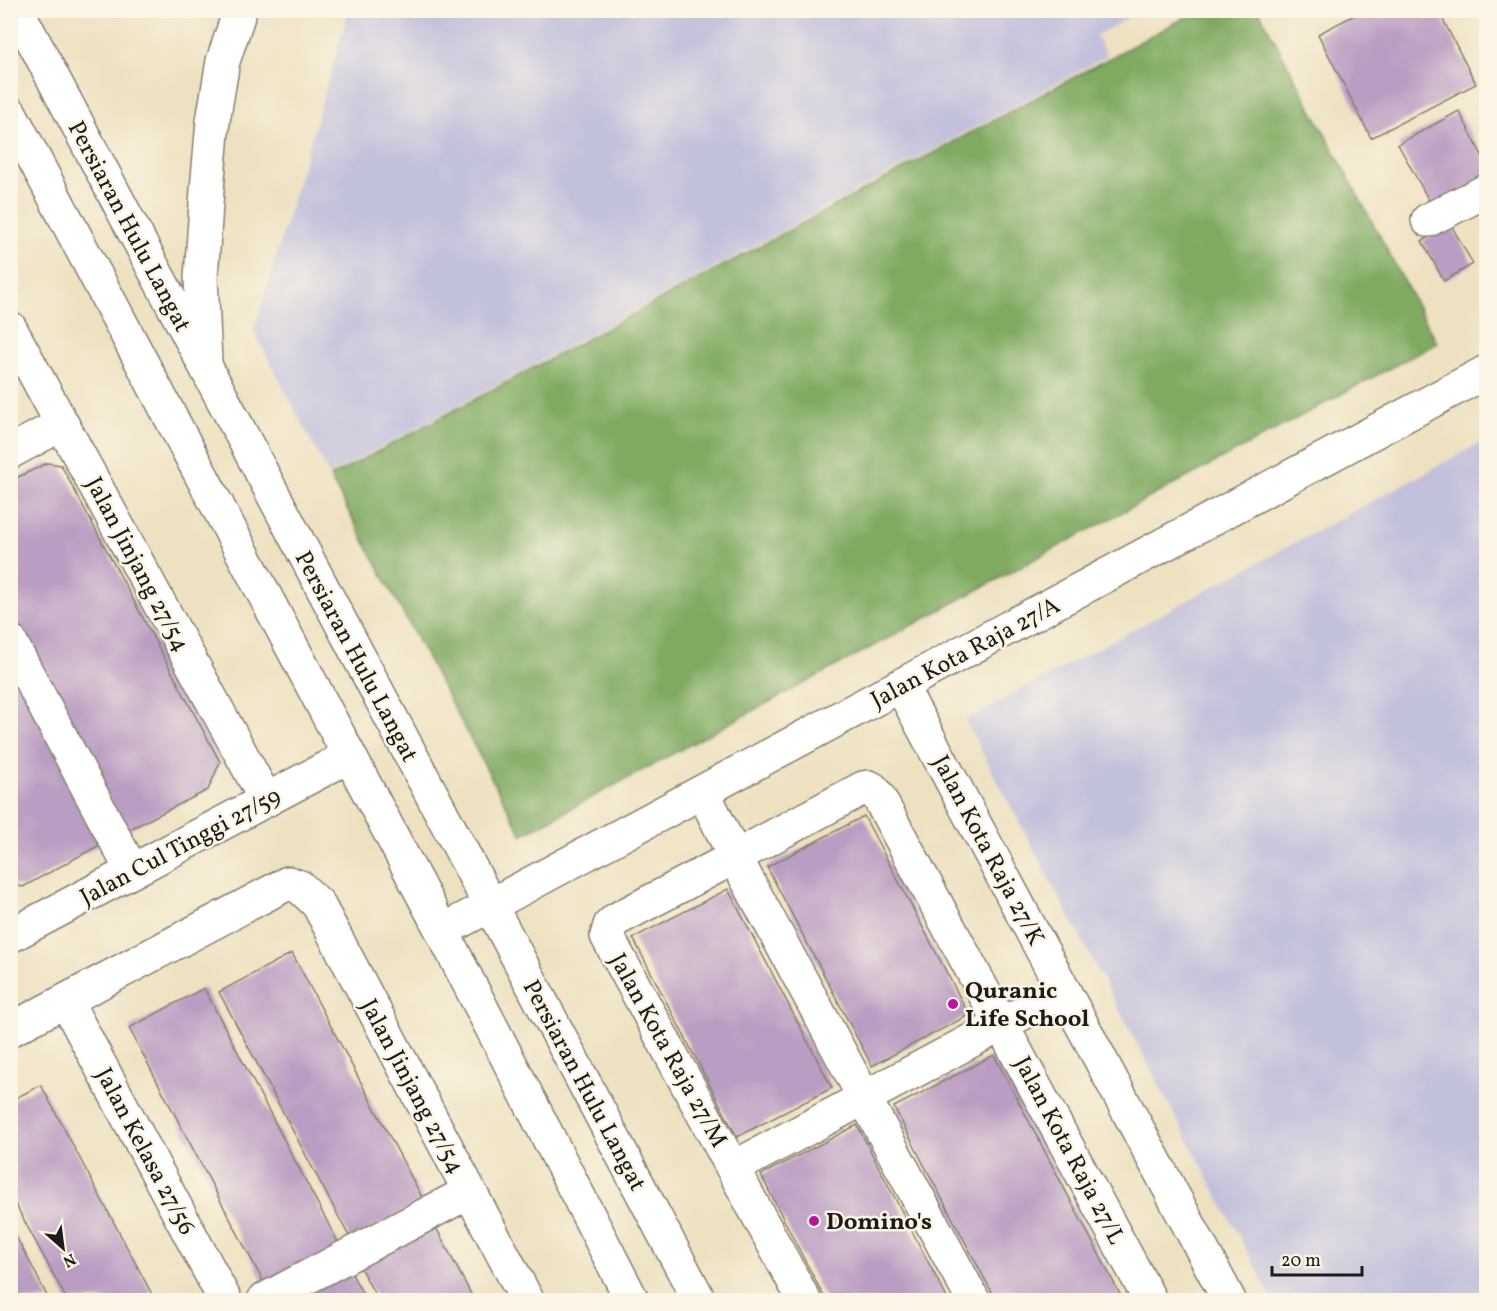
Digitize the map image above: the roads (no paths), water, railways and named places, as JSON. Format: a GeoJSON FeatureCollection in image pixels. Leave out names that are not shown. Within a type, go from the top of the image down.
{"type":"FeatureCollection","features":[{"type":"Feature","properties":{"kind":"street","name":"Persiaran Hulu Langat"},"geometry":{"type":"LineString","coordinates":[[16,10],[699,1300]]}},
{"type":"Feature","properties":{"kind":"street"},"geometry":{"type":"LineString","coordinates":[[206,370],[201,278],[213,121],[223,62],[240,10]]}},
{"type":"Feature","properties":{"kind":"street"},"geometry":{"type":"LineString","coordinates":[[10,113],[442,931],[632,1300]]}},
{"type":"Feature","properties":{"kind":"street"},"geometry":{"type":"LineString","coordinates":[[1428,220],[1486,191]]}},
{"type":"Feature","properties":{"kind":"street","name":"Jalan Jinjang 27/54"},"geometry":{"type":"LineString","coordinates":[[10,328],[266,801]]}},
{"type":"Feature","properties":{"kind":"street","name":"Jalan Kota Raja 27/A"},"geometry":{"type":"LineString","coordinates":[[442,931],[1486,372]]}},
{"type":"Feature","properties":{"kind":"street"},"geometry":{"type":"LineString","coordinates":[[10,452],[62,424]]}},
{"type":"Feature","properties":{"kind":"street"},"geometry":{"type":"LineString","coordinates":[[10,641],[132,871]]}},
{"type":"Feature","properties":{"kind":"street","name":"Jalan Kota Raja 27/K"},"geometry":{"type":"LineString","coordinates":[[901,686],[1229,1300]]}},
{"type":"Feature","properties":{"kind":"street","name":"Jalan Cul Tinggi 27/59"},"geometry":{"type":"LineString","coordinates":[[10,936],[350,756]]}},
{"type":"Feature","properties":{"kind":"street","name":"Jalan Kota Raja 27/M"},"geometry":{"type":"LineString","coordinates":[[804,1300],[607,936],[610,925],[617,919],[863,788]]}},
{"type":"Feature","properties":{"kind":"street","name":"Jalan Kota Raja 27/L"},"geometry":{"type":"LineString","coordinates":[[863,788],[873,789],[878,796],[1150,1300]]}},
{"type":"Feature","properties":{"kind":"street"},"geometry":{"type":"LineString","coordinates":[[703,792],[735,857],[973,1300]]}},
{"type":"Feature","properties":{"kind":"street","name":"Jalan Jinjang 27/54"},"geometry":{"type":"LineString","coordinates":[[66,1001],[288,883],[300,887],[318,904],[527,1300]]}},
{"type":"Feature","properties":{"kind":"street"},"geometry":{"type":"LineString","coordinates":[[733,1168],[1064,991]]}},
{"type":"Feature","properties":{"kind":"street"},"geometry":{"type":"LineString","coordinates":[[10,1030],[66,1001]]}},
{"type":"Feature","properties":{"kind":"street","name":"Jalan Kelasa 27/56"},"geometry":{"type":"LineString","coordinates":[[66,1001],[225,1300]]}},
{"type":"Feature","properties":{"kind":"street"},"geometry":{"type":"LineString","coordinates":[[264,1300],[469,1192]]}},
{"type":"Feature","properties":{"kind":"place","name":"Quranic Life School"},"geometry":{"type":"Point","coordinates":[953,1004]}},
{"type":"Feature","properties":{"kind":"place","name":"Domino's"},"geometry":{"type":"Point","coordinates":[814,1221]}}]}
